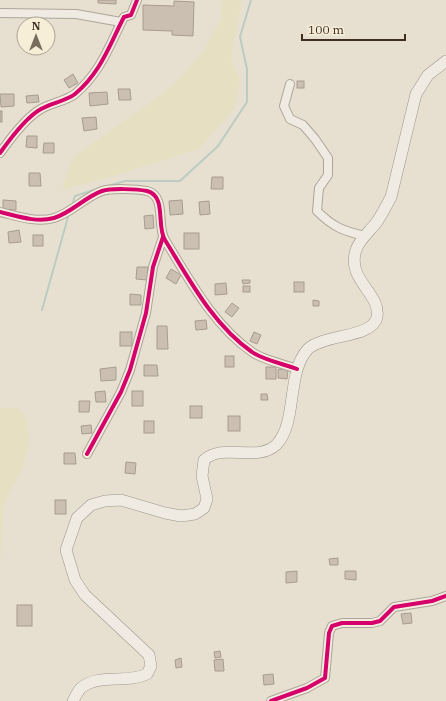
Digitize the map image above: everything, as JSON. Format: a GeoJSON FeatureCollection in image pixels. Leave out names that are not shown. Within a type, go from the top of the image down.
{"type":"FeatureCollection","features":[{"type":"Feature","properties":{"kind":"main road"},"geometry":{"type":"LineString","coordinates":[[73,701],[81,688],[93,681],[138,678],[147,674],[151,666],[149,655],[84,595],[75,580],[66,550],[77,518],[91,505],[105,501],[121,500],[165,513],[181,516],[195,514],[204,508],[207,499],[202,476],[204,460],[210,454],[219,451],[265,451],[274,446],[280,440],[289,415],[297,369],[302,356],[309,348],[324,339],[364,330],[372,326],[377,317],[376,302],[357,276],[355,251],[383,213],[391,197],[416,94],[428,76],[446,61]]}},
{"type":"Feature","properties":{"kind":"street"},"geometry":{"type":"LineString","coordinates":[[0,153],[12,135],[40,110],[74,95],[91,78],[101,66],[121,22],[124,17],[131,15],[137,0]]}},
{"type":"Feature","properties":{"kind":"street"},"geometry":{"type":"LineString","coordinates":[[0,13],[76,14],[121,22]]}},
{"type":"Feature","properties":{"kind":"street"},"geometry":{"type":"LineString","coordinates":[[290,84],[284,106],[290,119],[303,125],[316,139],[328,158],[328,175],[319,188],[317,211],[330,224],[344,232],[365,236]]}},
{"type":"Feature","properties":{"kind":"street"},"geometry":{"type":"LineString","coordinates":[[0,212],[34,220],[54,218],[102,191],[148,191],[154,196],[160,205],[160,223],[163,238],[205,303],[226,330],[253,353],[297,369]]}},
{"type":"Feature","properties":{"kind":"street"},"geometry":{"type":"LineString","coordinates":[[87,454],[121,392],[130,370],[146,313],[153,267],[163,238]]}},
{"type":"Feature","properties":{"kind":"street"},"geometry":{"type":"LineString","coordinates":[[270,701],[306,688],[325,678],[329,633],[332,626],[342,622],[372,623],[380,621],[394,607],[432,601],[446,596]]}},
{"type":"Feature","properties":{"kind":"shaded area"},"geometry":{"type":"Polygon","coordinates":[[[222,0],[242,0],[231,58],[240,80],[235,108],[199,149],[117,175],[62,190],[72,158],[170,88],[204,51],[221,18],[222,0]]]}},
{"type":"Feature","properties":{"kind":"shaded area"},"geometry":{"type":"Polygon","coordinates":[[[17,408],[23,412],[28,424],[29,443],[22,470],[8,495],[4,507],[0,567],[0,409],[17,408]]]}},
{"type":"Feature","properties":{"kind":"building"},"geometry":{"type":"Polygon","coordinates":[[[98,0],[116,0],[116,4],[98,3],[98,0]]]}},
{"type":"Feature","properties":{"kind":"building"},"geometry":{"type":"Polygon","coordinates":[[[174,1],[194,2],[193,36],[172,35],[172,31],[143,30],[143,5],[174,6],[174,1]]]}},
{"type":"Feature","properties":{"kind":"building"},"geometry":{"type":"Polygon","coordinates":[[[73,74],[78,83],[69,88],[64,80],[73,74]]]}},
{"type":"Feature","properties":{"kind":"building"},"geometry":{"type":"Polygon","coordinates":[[[297,81],[304,81],[304,88],[297,88],[297,81]]]}},
{"type":"Feature","properties":{"kind":"building"},"geometry":{"type":"Polygon","coordinates":[[[118,89],[130,89],[131,100],[119,100],[118,89]]]}},
{"type":"Feature","properties":{"kind":"building"},"geometry":{"type":"Polygon","coordinates":[[[107,92],[108,104],[90,106],[89,93],[107,92]]]}},
{"type":"Feature","properties":{"kind":"building"},"geometry":{"type":"Polygon","coordinates":[[[0,94],[14,94],[14,106],[1,107],[0,94]]]}},
{"type":"Feature","properties":{"kind":"building"},"geometry":{"type":"Polygon","coordinates":[[[38,95],[39,102],[27,103],[26,96],[38,95]]]}},
{"type":"Feature","properties":{"kind":"building"},"geometry":{"type":"Polygon","coordinates":[[[0,111],[2,111],[2,122],[0,122],[0,111]]]}},
{"type":"Feature","properties":{"kind":"building"},"geometry":{"type":"Polygon","coordinates":[[[96,117],[97,129],[84,131],[82,118],[96,117]]]}},
{"type":"Feature","properties":{"kind":"building"},"geometry":{"type":"Polygon","coordinates":[[[27,136],[37,136],[37,148],[26,147],[27,136]]]}},
{"type":"Feature","properties":{"kind":"building"},"geometry":{"type":"Polygon","coordinates":[[[44,143],[54,143],[54,153],[43,153],[44,143]]]}},
{"type":"Feature","properties":{"kind":"building"},"geometry":{"type":"Polygon","coordinates":[[[29,173],[40,173],[41,186],[29,186],[29,173]]]}},
{"type":"Feature","properties":{"kind":"building"},"geometry":{"type":"Polygon","coordinates":[[[212,177],[223,177],[223,189],[211,189],[212,177]]]}},
{"type":"Feature","properties":{"kind":"building"},"geometry":{"type":"Polygon","coordinates":[[[3,200],[16,201],[16,210],[3,209],[3,200]]]}},
{"type":"Feature","properties":{"kind":"building"},"geometry":{"type":"Polygon","coordinates":[[[182,200],[183,214],[170,215],[169,201],[182,200]]]}},
{"type":"Feature","properties":{"kind":"building"},"geometry":{"type":"Polygon","coordinates":[[[209,201],[210,214],[200,215],[199,202],[209,201]]]}},
{"type":"Feature","properties":{"kind":"building"},"geometry":{"type":"Polygon","coordinates":[[[153,215],[154,228],[145,229],[144,216],[153,215]]]}},
{"type":"Feature","properties":{"kind":"building"},"geometry":{"type":"Polygon","coordinates":[[[19,230],[21,242],[9,243],[8,232],[19,230]]]}},
{"type":"Feature","properties":{"kind":"building"},"geometry":{"type":"Polygon","coordinates":[[[184,233],[199,233],[199,249],[184,249],[184,233]]]}},
{"type":"Feature","properties":{"kind":"building"},"geometry":{"type":"Polygon","coordinates":[[[33,235],[43,235],[43,246],[33,246],[33,235]]]}},
{"type":"Feature","properties":{"kind":"building"},"geometry":{"type":"Polygon","coordinates":[[[137,267],[148,267],[147,280],[136,279],[137,267]]]}},
{"type":"Feature","properties":{"kind":"building"},"geometry":{"type":"Polygon","coordinates":[[[171,269],[181,275],[176,284],[166,278],[171,269]]]}},
{"type":"Feature","properties":{"kind":"building"},"geometry":{"type":"Polygon","coordinates":[[[242,280],[250,280],[250,283],[243,284],[242,280]]]}},
{"type":"Feature","properties":{"kind":"building"},"geometry":{"type":"Polygon","coordinates":[[[294,282],[304,282],[304,292],[294,292],[294,282]]]}},
{"type":"Feature","properties":{"kind":"building"},"geometry":{"type":"Polygon","coordinates":[[[226,283],[227,294],[215,295],[215,284],[226,283]]]}},
{"type":"Feature","properties":{"kind":"building"},"geometry":{"type":"Polygon","coordinates":[[[243,286],[250,286],[250,292],[243,292],[243,286]]]}},
{"type":"Feature","properties":{"kind":"building"},"geometry":{"type":"Polygon","coordinates":[[[130,294],[141,295],[141,305],[130,305],[130,294]]]}},
{"type":"Feature","properties":{"kind":"building"},"geometry":{"type":"Polygon","coordinates":[[[313,300],[319,301],[319,306],[313,306],[313,300]]]}},
{"type":"Feature","properties":{"kind":"building"},"geometry":{"type":"Polygon","coordinates":[[[232,303],[239,308],[232,317],[225,312],[232,303]]]}},
{"type":"Feature","properties":{"kind":"building"},"geometry":{"type":"Polygon","coordinates":[[[206,320],[207,329],[196,330],[195,321],[206,320]]]}},
{"type":"Feature","properties":{"kind":"building"},"geometry":{"type":"Polygon","coordinates":[[[157,326],[167,326],[168,349],[157,349],[157,326]]]}},
{"type":"Feature","properties":{"kind":"building"},"geometry":{"type":"Polygon","coordinates":[[[120,332],[132,332],[132,346],[120,346],[120,332]]]}},
{"type":"Feature","properties":{"kind":"building"},"geometry":{"type":"Polygon","coordinates":[[[254,332],[261,335],[257,344],[250,341],[254,332]]]}},
{"type":"Feature","properties":{"kind":"building"},"geometry":{"type":"Polygon","coordinates":[[[225,356],[234,356],[234,367],[225,367],[225,356]]]}},
{"type":"Feature","properties":{"kind":"building"},"geometry":{"type":"Polygon","coordinates":[[[144,365],[157,365],[158,376],[144,376],[144,365]]]}},
{"type":"Feature","properties":{"kind":"building"},"geometry":{"type":"Polygon","coordinates":[[[116,367],[116,380],[101,381],[100,369],[116,367]]]}},
{"type":"Feature","properties":{"kind":"building"},"geometry":{"type":"Polygon","coordinates":[[[266,367],[276,367],[276,379],[266,379],[266,367]]]}},
{"type":"Feature","properties":{"kind":"building"},"geometry":{"type":"Polygon","coordinates":[[[278,369],[288,370],[287,379],[278,378],[278,369]]]}},
{"type":"Feature","properties":{"kind":"building"},"geometry":{"type":"Polygon","coordinates":[[[105,391],[106,402],[96,402],[95,392],[105,391]]]}},
{"type":"Feature","properties":{"kind":"building"},"geometry":{"type":"Polygon","coordinates":[[[132,391],[143,391],[143,406],[132,406],[132,391]]]}},
{"type":"Feature","properties":{"kind":"building"},"geometry":{"type":"Polygon","coordinates":[[[261,394],[267,394],[268,400],[261,400],[261,394]]]}},
{"type":"Feature","properties":{"kind":"building"},"geometry":{"type":"Polygon","coordinates":[[[79,401],[90,401],[89,412],[79,412],[79,401]]]}},
{"type":"Feature","properties":{"kind":"building"},"geometry":{"type":"Polygon","coordinates":[[[190,406],[202,406],[202,418],[190,418],[190,406]]]}},
{"type":"Feature","properties":{"kind":"building"},"geometry":{"type":"Polygon","coordinates":[[[228,416],[240,416],[240,431],[228,431],[228,416]]]}},
{"type":"Feature","properties":{"kind":"building"},"geometry":{"type":"Polygon","coordinates":[[[144,421],[154,421],[154,433],[144,433],[144,421]]]}},
{"type":"Feature","properties":{"kind":"building"},"geometry":{"type":"Polygon","coordinates":[[[91,425],[92,433],[82,434],[81,426],[91,425]]]}},
{"type":"Feature","properties":{"kind":"building"},"geometry":{"type":"Polygon","coordinates":[[[64,453],[75,453],[76,464],[64,464],[64,453]]]}},
{"type":"Feature","properties":{"kind":"building"},"geometry":{"type":"Polygon","coordinates":[[[126,462],[136,463],[135,474],[125,473],[126,462]]]}},
{"type":"Feature","properties":{"kind":"building"},"geometry":{"type":"Polygon","coordinates":[[[55,500],[66,500],[66,514],[55,514],[55,500]]]}},
{"type":"Feature","properties":{"kind":"building"},"geometry":{"type":"Polygon","coordinates":[[[338,558],[338,565],[330,565],[329,559],[338,558]]]}},
{"type":"Feature","properties":{"kind":"building"},"geometry":{"type":"Polygon","coordinates":[[[297,571],[297,582],[286,583],[286,572],[297,571]]]}},
{"type":"Feature","properties":{"kind":"building"},"geometry":{"type":"Polygon","coordinates":[[[345,571],[356,571],[356,580],[345,579],[345,571]]]}},
{"type":"Feature","properties":{"kind":"building"},"geometry":{"type":"Polygon","coordinates":[[[17,605],[32,605],[32,626],[17,626],[17,605]]]}},
{"type":"Feature","properties":{"kind":"building"},"geometry":{"type":"Polygon","coordinates":[[[411,613],[412,623],[403,624],[401,614],[411,613]]]}},
{"type":"Feature","properties":{"kind":"building"},"geometry":{"type":"Polygon","coordinates":[[[220,651],[221,657],[215,658],[214,652],[220,651]]]}},
{"type":"Feature","properties":{"kind":"building"},"geometry":{"type":"Polygon","coordinates":[[[181,658],[182,667],[176,668],[175,660],[181,658]]]}},
{"type":"Feature","properties":{"kind":"building"},"geometry":{"type":"Polygon","coordinates":[[[223,659],[224,671],[215,671],[214,660],[223,659]]]}},
{"type":"Feature","properties":{"kind":"building"},"geometry":{"type":"Polygon","coordinates":[[[273,674],[274,684],[264,685],[263,675],[273,674]]]}},
{"type":"Feature","properties":{"kind":"waterway"},"geometry":{"type":"LineString","coordinates":[[108,186],[125,181],[180,181],[218,146],[247,102],[247,69],[240,37],[251,0]]}},
{"type":"Feature","properties":{"kind":"waterway"},"geometry":{"type":"LineString","coordinates":[[73,202],[75,196],[94,190]]}},
{"type":"Feature","properties":{"kind":"waterway"},"geometry":{"type":"LineString","coordinates":[[42,310],[68,217]]}},
{"type":"Feature","properties":{"kind":"cycle path"},"geometry":{"type":"LineString","coordinates":[[0,153],[19,129],[35,113],[75,94],[84,86],[92,77],[104,58],[124,17],[131,15],[137,0]]}},
{"type":"Feature","properties":{"kind":"cycle path"},"geometry":{"type":"LineString","coordinates":[[0,212],[40,220],[60,216],[102,191],[111,189],[131,189],[147,191],[153,194],[159,205],[162,234],[165,240],[203,300],[225,329],[257,355],[297,369]]}},
{"type":"Feature","properties":{"kind":"cycle path"},"geometry":{"type":"LineString","coordinates":[[87,454],[121,392],[130,370],[146,313],[153,267],[163,237]]}},
{"type":"Feature","properties":{"kind":"cycle path"},"geometry":{"type":"LineString","coordinates":[[271,701],[307,688],[325,678],[329,633],[332,626],[342,623],[372,623],[380,621],[394,607],[432,601],[446,596]]}}]}
